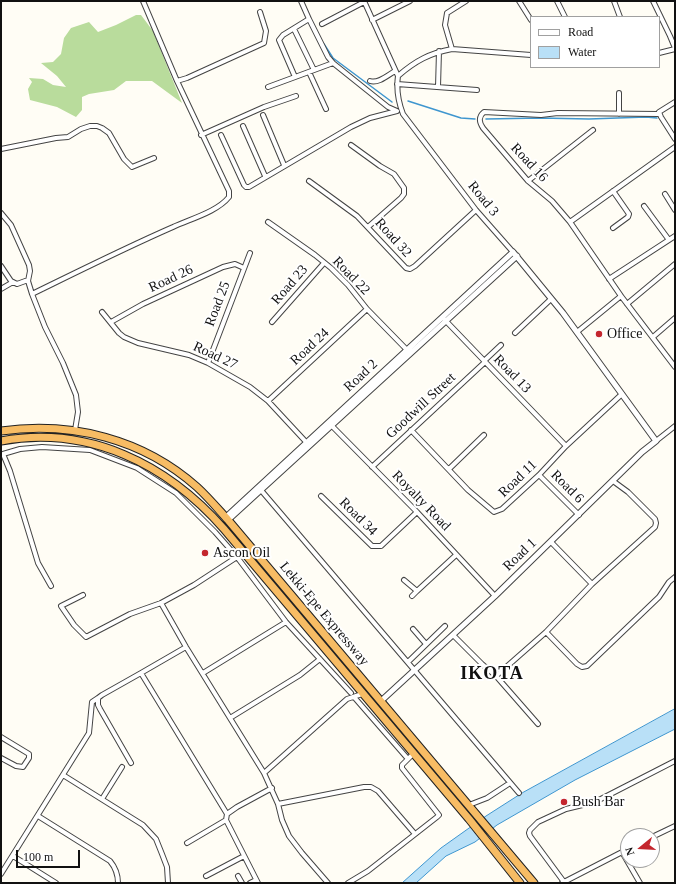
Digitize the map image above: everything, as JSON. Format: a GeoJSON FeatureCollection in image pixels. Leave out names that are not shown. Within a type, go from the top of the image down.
{"type":"FeatureCollection","features":[{"type":"Feature","properties":{"kind":"highway","name":"Lekki-Epe Expressway"},"geometry":{"type":"LineString","coordinates":[[1,431],[44,428],[75,430],[116,440],[160,460],[196,487],[227,519],[534,883]]}},
{"type":"Feature","properties":{"kind":"highway","name":"Lekki-Epe Expressway"},"geometry":{"type":"LineString","coordinates":[[1,441],[42,438],[86,442],[119,452],[160,472],[198,502],[212,516],[362,694],[411,757],[469,819],[517,881]]}},
{"type":"Feature","properties":{"kind":"street"},"geometry":{"type":"LineString","coordinates":[[32,294],[166,230],[208,212],[227,200],[229,197],[229,191],[176,81],[143,1]]}},
{"type":"Feature","properties":{"kind":"street"},"geometry":{"type":"LineString","coordinates":[[301,1],[328,57],[333,63],[383,103],[403,114]]}},
{"type":"Feature","properties":{"kind":"street"},"geometry":{"type":"LineString","coordinates":[[322,24],[364,1],[398,76],[411,65],[439,51],[452,49],[530,55]]}},
{"type":"Feature","properties":{"kind":"street"},"geometry":{"type":"LineString","coordinates":[[372,20],[410,1]]}},
{"type":"Feature","properties":{"kind":"street"},"geometry":{"type":"LineString","coordinates":[[452,49],[445,25],[448,13],[466,1]]}},
{"type":"Feature","properties":{"kind":"street"},"geometry":{"type":"LineString","coordinates":[[519,1],[530,18]]}},
{"type":"Feature","properties":{"kind":"street"},"geometry":{"type":"LineString","coordinates":[[557,1],[564,16]]}},
{"type":"Feature","properties":{"kind":"street"},"geometry":{"type":"LineString","coordinates":[[614,1],[620,16]]}},
{"type":"Feature","properties":{"kind":"street"},"geometry":{"type":"LineString","coordinates":[[653,1],[675,48],[660,54]]}},
{"type":"Feature","properties":{"kind":"street"},"geometry":{"type":"LineString","coordinates":[[176,81],[264,43],[266,31],[260,12]]}},
{"type":"Feature","properties":{"kind":"street"},"geometry":{"type":"LineString","coordinates":[[295,77],[279,40],[283,35],[309,20]]}},
{"type":"Feature","properties":{"kind":"street"},"geometry":{"type":"LineString","coordinates":[[294,29],[326,109]]}},
{"type":"Feature","properties":{"kind":"street"},"geometry":{"type":"LineString","coordinates":[[438,87],[439,51]]}},
{"type":"Feature","properties":{"kind":"street"},"geometry":{"type":"LineString","coordinates":[[268,87],[333,63]]}},
{"type":"Feature","properties":{"kind":"street"},"geometry":{"type":"LineString","coordinates":[[370,82],[374,83],[395,71]]}},
{"type":"Feature","properties":{"kind":"street","name":"Road 3"},"geometry":{"type":"LineString","coordinates":[[398,76],[396,88],[403,114],[476,210],[515,254],[551,299],[656,441]]}},
{"type":"Feature","properties":{"kind":"street"},"geometry":{"type":"LineString","coordinates":[[397,84],[477,90]]}},
{"type":"Feature","properties":{"kind":"street"},"geometry":{"type":"LineString","coordinates":[[618,114],[619,92]]}},
{"type":"Feature","properties":{"kind":"street"},"geometry":{"type":"LineString","coordinates":[[202,135],[264,107],[296,96]]}},
{"type":"Feature","properties":{"kind":"street"},"geometry":{"type":"LineString","coordinates":[[675,102],[659,112],[675,139]]}},
{"type":"Feature","properties":{"kind":"street"},"geometry":{"type":"LineString","coordinates":[[220,135],[244,185],[249,187],[265,176],[361,122],[397,111]]}},
{"type":"Feature","properties":{"kind":"street","name":"Road 16"},"geometry":{"type":"LineString","coordinates":[[659,114],[558,113],[541,115],[484,112],[480,119],[481,124],[528,181],[552,201],[570,222],[621,296],[675,367]]}},
{"type":"Feature","properties":{"kind":"street"},"geometry":{"type":"LineString","coordinates":[[263,116],[284,165]]}},
{"type":"Feature","properties":{"kind":"street"},"geometry":{"type":"LineString","coordinates":[[1,149],[56,138],[65,138],[81,129],[97,126],[109,133],[124,159],[132,167],[154,158]]}},
{"type":"Feature","properties":{"kind":"street"},"geometry":{"type":"LineString","coordinates":[[243,126],[265,176]]}},
{"type":"Feature","properties":{"kind":"street"},"geometry":{"type":"LineString","coordinates":[[528,181],[593,130]]}},
{"type":"Feature","properties":{"kind":"street"},"geometry":{"type":"LineString","coordinates":[[351,145],[394,174],[404,188],[404,194],[401,198],[368,227]]}},
{"type":"Feature","properties":{"kind":"street"},"geometry":{"type":"LineString","coordinates":[[570,222],[675,147]]}},
{"type":"Feature","properties":{"kind":"street","name":"Road 32"},"geometry":{"type":"LineString","coordinates":[[308,181],[346,207],[368,227],[400,263],[406,268],[410,269],[476,210]]}},
{"type":"Feature","properties":{"kind":"street"},"geometry":{"type":"LineString","coordinates":[[613,191],[629,214],[629,216],[613,228]]}},
{"type":"Feature","properties":{"kind":"street"},"geometry":{"type":"LineString","coordinates":[[665,194],[675,210]]}},
{"type":"Feature","properties":{"kind":"street"},"geometry":{"type":"LineString","coordinates":[[644,206],[669,240]]}},
{"type":"Feature","properties":{"kind":"street"},"geometry":{"type":"LineString","coordinates":[[1,213],[11,224],[29,265],[30,271],[28,280],[32,294],[45,327],[63,363],[76,395],[78,412],[75,430]]}},
{"type":"Feature","properties":{"kind":"street","name":"Road 22"},"geometry":{"type":"LineString","coordinates":[[268,222],[324,263],[348,285],[367,309],[409,352]]}},
{"type":"Feature","properties":{"kind":"street"},"geometry":{"type":"LineString","coordinates":[[610,279],[675,236]]}},
{"type":"Feature","properties":{"kind":"street","name":"Road 25"},"geometry":{"type":"LineString","coordinates":[[208,363],[250,253]]}},
{"type":"Feature","properties":{"kind":"street","name":"Road 2"},"geometry":{"type":"LineString","coordinates":[[260,488],[515,254]]}},
{"type":"Feature","properties":{"kind":"street","name":"Road 23"},"geometry":{"type":"LineString","coordinates":[[272,322],[324,263]]}},
{"type":"Feature","properties":{"kind":"street","name":"Road 26"},"geometry":{"type":"LineString","coordinates":[[111,322],[143,304],[223,267],[235,264],[244,268]]}},
{"type":"Feature","properties":{"kind":"street"},"geometry":{"type":"LineString","coordinates":[[627,304],[675,264]]}},
{"type":"Feature","properties":{"kind":"street"},"geometry":{"type":"LineString","coordinates":[[1,266],[11,281],[17,284],[28,280]]}},
{"type":"Feature","properties":{"kind":"street"},"geometry":{"type":"LineString","coordinates":[[1,289],[13,282]]}},
{"type":"Feature","properties":{"kind":"street"},"geometry":{"type":"LineString","coordinates":[[576,332],[621,296]]}},
{"type":"Feature","properties":{"kind":"street"},"geometry":{"type":"LineString","coordinates":[[515,333],[551,299]]}},
{"type":"Feature","properties":{"kind":"street","name":"Road 24"},"geometry":{"type":"LineString","coordinates":[[268,401],[367,309]]}},
{"type":"Feature","properties":{"kind":"street","name":"Road 27"},"geometry":{"type":"LineString","coordinates":[[102,312],[124,337],[189,355],[208,363],[250,387],[268,401],[307,443]]}},
{"type":"Feature","properties":{"kind":"street"},"geometry":{"type":"LineString","coordinates":[[652,337],[675,318]]}},
{"type":"Feature","properties":{"kind":"street","name":"Road 13"},"geometry":{"type":"LineString","coordinates":[[444,319],[566,446]]}},
{"type":"Feature","properties":{"kind":"street","name":"Goodwill Street"},"geometry":{"type":"LineString","coordinates":[[372,467],[485,362],[501,345]]}},
{"type":"Feature","properties":{"kind":"street","name":"Road 11"},"geometry":{"type":"LineString","coordinates":[[412,430],[468,490],[494,512],[502,509],[539,475],[566,446],[622,394]]}},
{"type":"Feature","properties":{"kind":"street","name":"Road 2"},"geometry":{"type":"LineString","coordinates":[[227,519],[307,443],[330,424]]}},
{"type":"Feature","properties":{"kind":"street","name":"Royalty Road"},"geometry":{"type":"LineString","coordinates":[[330,424],[417,512],[495,596]]}},
{"type":"Feature","properties":{"kind":"street","name":"Road 1"},"geometry":{"type":"LineString","coordinates":[[381,701],[495,596],[613,481],[656,441],[675,426]]}},
{"type":"Feature","properties":{"kind":"street"},"geometry":{"type":"LineString","coordinates":[[449,469],[484,435]]}},
{"type":"Feature","properties":{"kind":"street"},"geometry":{"type":"LineString","coordinates":[[51,586],[38,563],[10,471],[2,455],[20,449],[42,447],[66,447],[90,450],[137,468],[176,493],[237,557],[286,622],[411,757],[402,765],[402,768],[439,815],[368,871],[348,883]]}},
{"type":"Feature","properties":{"kind":"street","name":"Road 6"},"geometry":{"type":"LineString","coordinates":[[539,475],[579,515]]}},
{"type":"Feature","properties":{"kind":"street"},"geometry":{"type":"LineString","coordinates":[[496,676],[546,632],[592,584],[655,527],[655,519],[628,492],[613,481]]}},
{"type":"Feature","properties":{"kind":"street"},"geometry":{"type":"LineString","coordinates":[[260,488],[519,793]]}},
{"type":"Feature","properties":{"kind":"street","name":"Road 34"},"geometry":{"type":"LineString","coordinates":[[321,496],[372,546],[381,546],[417,512]]}},
{"type":"Feature","properties":{"kind":"street"},"geometry":{"type":"LineString","coordinates":[[551,542],[592,584]]}},
{"type":"Feature","properties":{"kind":"street"},"geometry":{"type":"LineString","coordinates":[[412,596],[456,555]]}},
{"type":"Feature","properties":{"kind":"street"},"geometry":{"type":"LineString","coordinates":[[83,595],[62,606],[74,625],[86,637],[130,614],[161,603],[194,585],[237,557]]}},
{"type":"Feature","properties":{"kind":"street"},"geometry":{"type":"LineString","coordinates":[[546,632],[577,664],[582,667],[587,666],[659,597],[669,582],[675,577]]}},
{"type":"Feature","properties":{"kind":"street"},"geometry":{"type":"LineString","coordinates":[[404,580],[417,591]]}},
{"type":"Feature","properties":{"kind":"street"},"geometry":{"type":"LineString","coordinates":[[161,603],[186,647],[264,773],[272,788],[282,820],[289,836],[302,854],[328,883]]}},
{"type":"Feature","properties":{"kind":"street"},"geometry":{"type":"LineString","coordinates":[[203,673],[286,622]]}},
{"type":"Feature","properties":{"kind":"street"},"geometry":{"type":"LineString","coordinates":[[408,662],[445,626]]}},
{"type":"Feature","properties":{"kind":"street"},"geometry":{"type":"LineString","coordinates":[[413,629],[426,644]]}},
{"type":"Feature","properties":{"kind":"street"},"geometry":{"type":"LineString","coordinates":[[453,635],[496,676],[538,724]]}},
{"type":"Feature","properties":{"kind":"street"},"geometry":{"type":"LineString","coordinates":[[1,874],[89,733],[92,702],[186,647]]}},
{"type":"Feature","properties":{"kind":"street"},"geometry":{"type":"LineString","coordinates":[[230,718],[294,679],[320,660]]}},
{"type":"Feature","properties":{"kind":"street"},"geometry":{"type":"LineString","coordinates":[[141,673],[227,814],[226,820],[257,881],[250,883]]}},
{"type":"Feature","properties":{"kind":"street"},"geometry":{"type":"LineString","coordinates":[[264,773],[352,695],[355,686]]}},
{"type":"Feature","properties":{"kind":"street"},"geometry":{"type":"LineString","coordinates":[[352,695],[362,694]]}},
{"type":"Feature","properties":{"kind":"street"},"geometry":{"type":"LineString","coordinates":[[98,698],[100,709],[131,762]]}},
{"type":"Feature","properties":{"kind":"street"},"geometry":{"type":"LineString","coordinates":[[1,737],[29,754],[27,763],[23,767],[19,767],[1,758]]}},
{"type":"Feature","properties":{"kind":"street"},"geometry":{"type":"LineString","coordinates":[[620,853],[563,883],[529,833],[538,822],[566,809],[595,802],[675,761]]}},
{"type":"Feature","properties":{"kind":"street"},"geometry":{"type":"LineString","coordinates":[[102,799],[122,767]]}},
{"type":"Feature","properties":{"kind":"street"},"geometry":{"type":"LineString","coordinates":[[63,775],[143,825],[156,839],[167,867],[168,883]]}},
{"type":"Feature","properties":{"kind":"street"},"geometry":{"type":"LineString","coordinates":[[468,805],[487,798],[510,783]]}},
{"type":"Feature","properties":{"kind":"street"},"geometry":{"type":"LineString","coordinates":[[278,804],[364,787],[371,787],[378,791],[415,834]]}},
{"type":"Feature","properties":{"kind":"street"},"geometry":{"type":"LineString","coordinates":[[227,814],[272,788]]}},
{"type":"Feature","properties":{"kind":"street"},"geometry":{"type":"LineString","coordinates":[[38,816],[110,861],[114,865],[117,873],[118,883]]}},
{"type":"Feature","properties":{"kind":"street"},"geometry":{"type":"LineString","coordinates":[[187,843],[226,820]]}},
{"type":"Feature","properties":{"kind":"street"},"geometry":{"type":"LineString","coordinates":[[660,833],[675,826]]}},
{"type":"Feature","properties":{"kind":"street"},"geometry":{"type":"LineString","coordinates":[[13,856],[56,883]]}},
{"type":"Feature","properties":{"kind":"street"},"geometry":{"type":"LineString","coordinates":[[206,876],[244,856]]}},
{"type":"Feature","properties":{"kind":"street"},"geometry":{"type":"LineString","coordinates":[[631,868],[640,883]]}},
{"type":"Feature","properties":{"kind":"street"},"geometry":{"type":"LineString","coordinates":[[238,876],[242,883]]}},
{"type":"Feature","properties":{"kind":"green space"},"geometry":{"type":"Polygon","coordinates":[[[136,15],[141,15],[153,31],[182,103],[152,81],[126,81],[114,90],[89,94],[82,97],[82,110],[76,117],[57,107],[30,100],[28,89],[32,82],[29,78],[43,79],[53,85],[66,87],[57,76],[41,63],[53,62],[61,54],[64,38],[71,28],[89,22],[98,32],[136,15]]]}},
{"type":"Feature","properties":{"kind":"water"},"geometry":{"type":"Polygon","coordinates":[[[675,709],[675,729],[575,780],[497,825],[475,842],[446,856],[416,883],[402,883],[441,848],[522,793],[675,709]]]}},
{"type":"Feature","properties":{"kind":"waterway"},"geometry":{"type":"LineString","coordinates":[[324,44],[333,58],[392,102]]}},
{"type":"Feature","properties":{"kind":"waterway"},"geometry":{"type":"LineString","coordinates":[[408,101],[461,118],[475,119]]}},
{"type":"Feature","properties":{"kind":"waterway"},"geometry":{"type":"LineString","coordinates":[[486,119],[657,118]]}},
{"type":"Feature","properties":{"kind":"place","name":"Office"},"geometry":{"type":"Point","coordinates":[599,334]}},
{"type":"Feature","properties":{"kind":"place","name":"Ascon Oil"},"geometry":{"type":"Point","coordinates":[205,553]}},
{"type":"Feature","properties":{"kind":"place","name":"Bush Bar"},"geometry":{"type":"Point","coordinates":[564,802]}},
{"type":"Feature","properties":{"kind":"district","name":"IKOTA"},"geometry":{"type":"Point","coordinates":[492,674]}}]}
